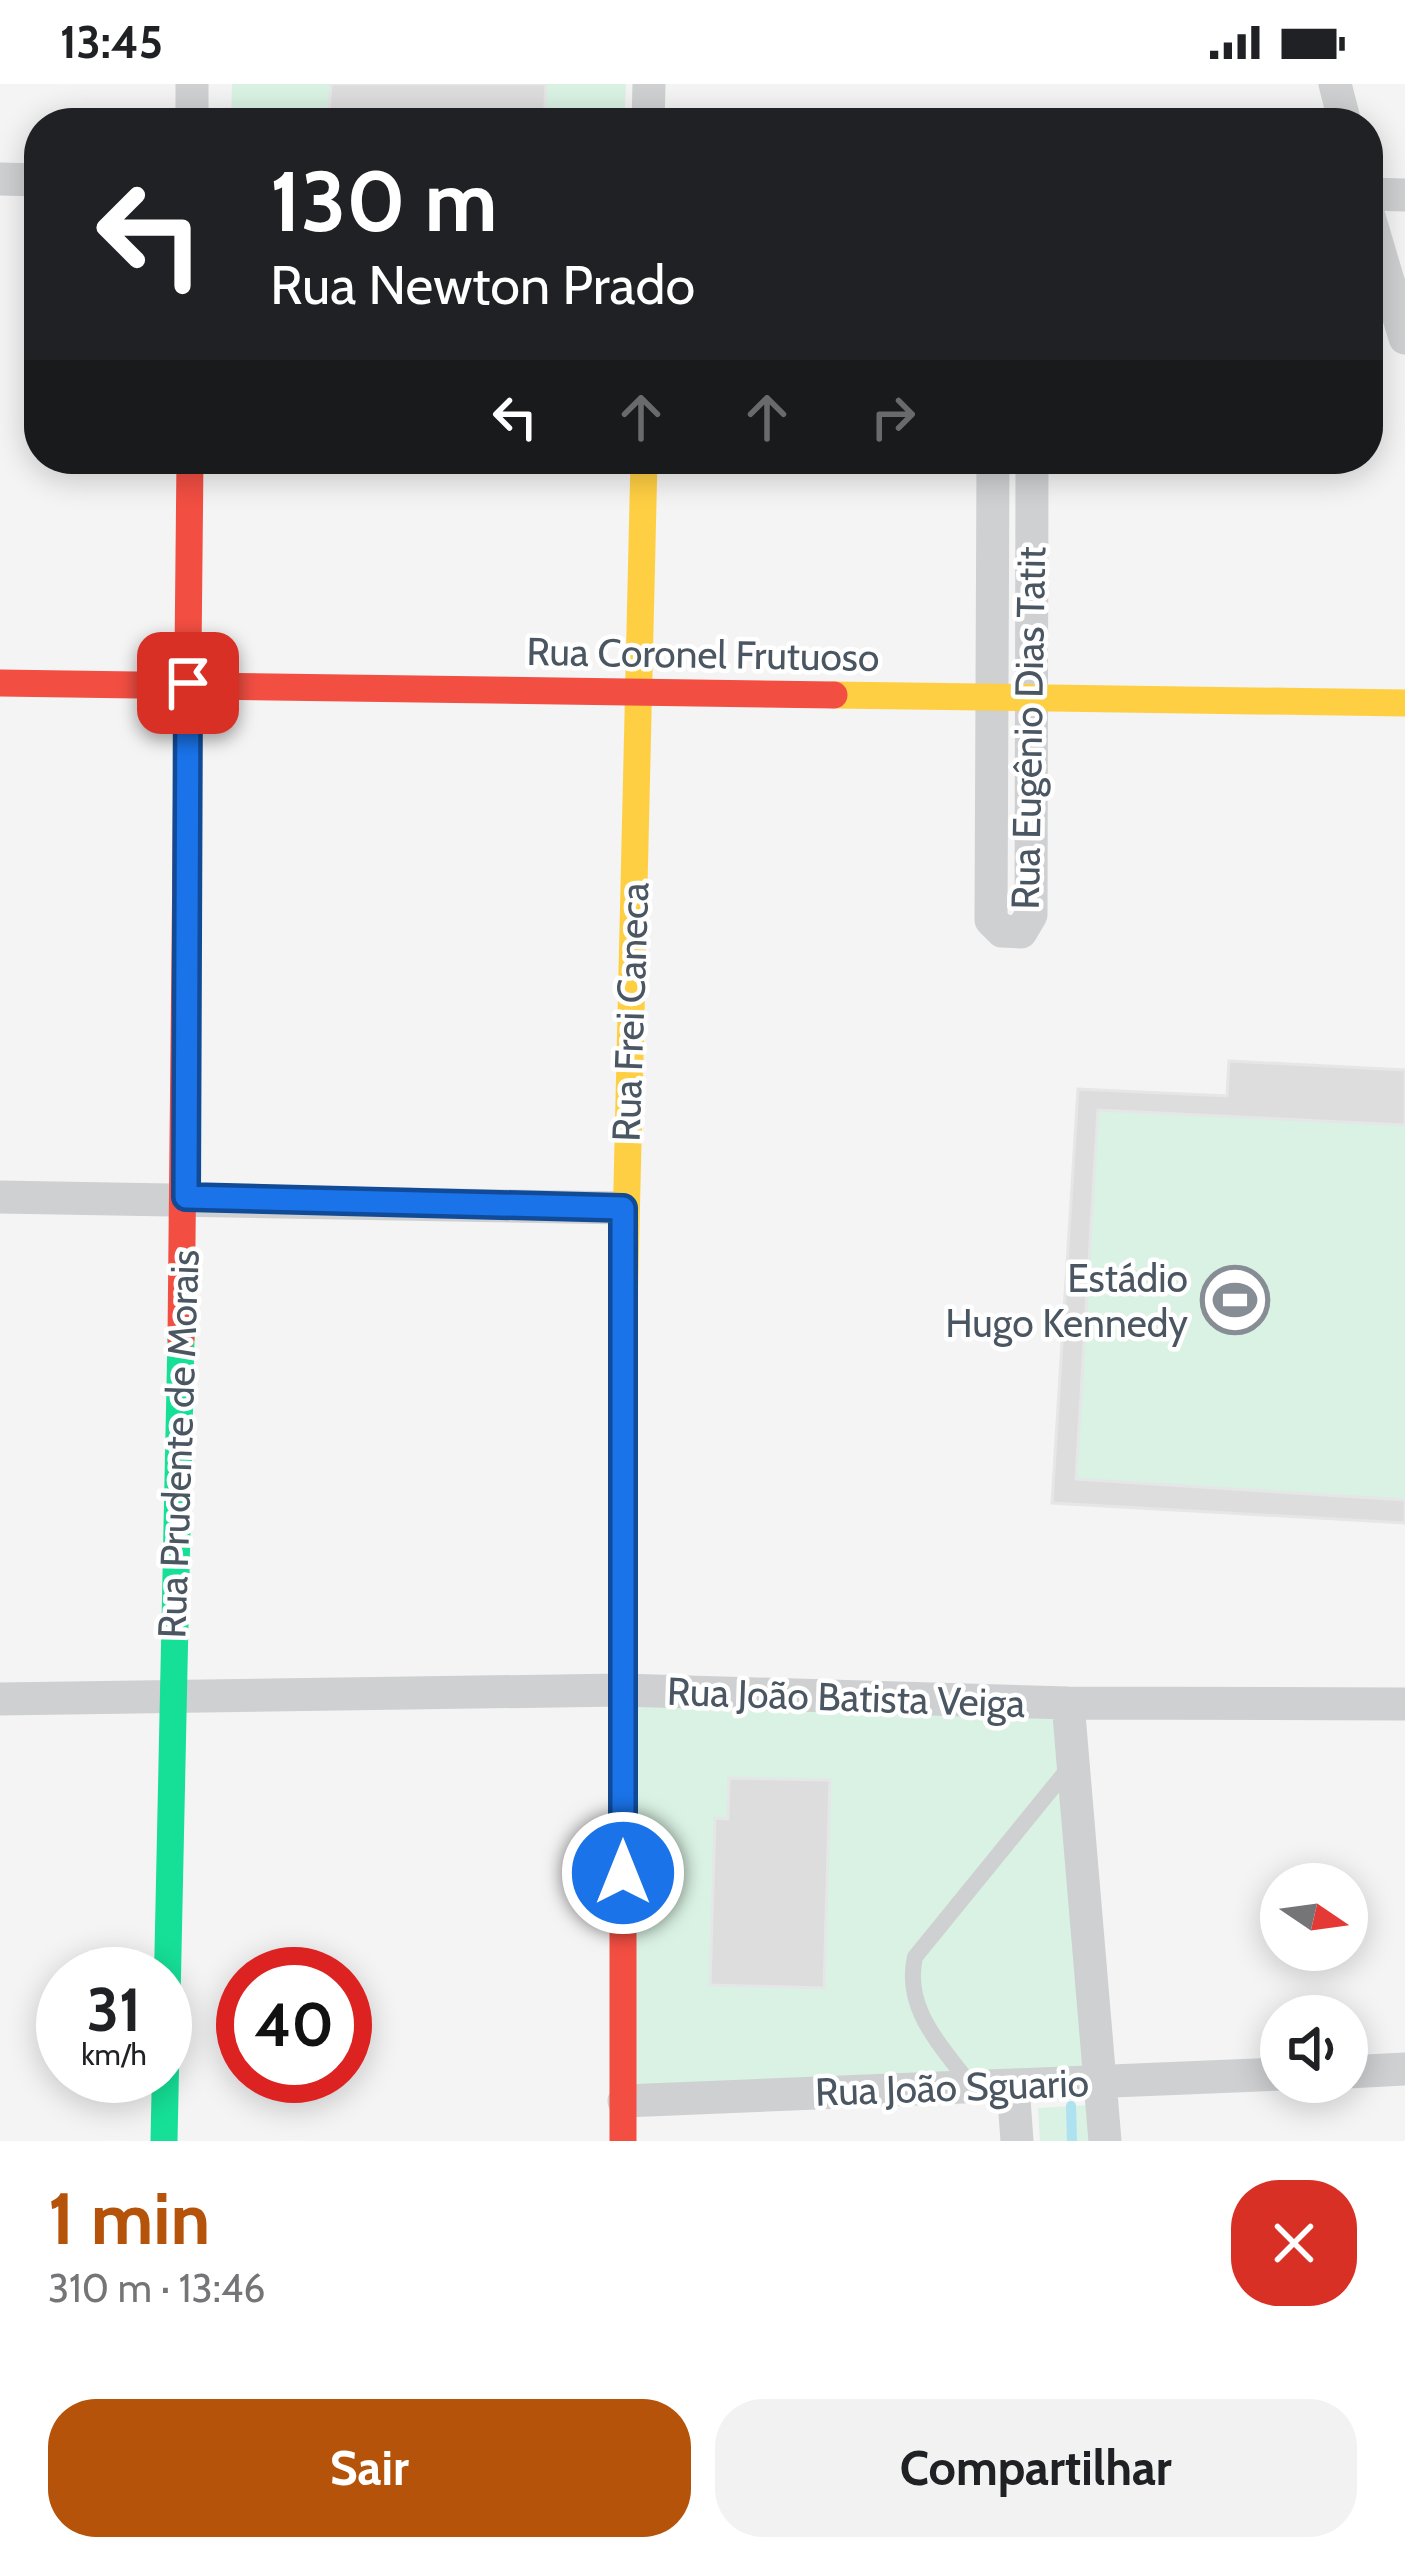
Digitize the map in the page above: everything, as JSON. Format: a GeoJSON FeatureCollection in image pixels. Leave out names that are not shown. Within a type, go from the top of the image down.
{"type":"FeatureCollection","features":[{"type":"Feature","properties":{"kind":"street"},"geometry":{"type":"LineString","coordinates":[[1383,264],[1405,338]]}},
{"type":"Feature","properties":{"kind":"street","name":"Rua Prudente de Morais"},"geometry":{"type":"LineString","coordinates":[[164,2141],[170,1697],[186,1197],[190,474]]}},
{"type":"Feature","properties":{"kind":"street","name":"Rua Frei Caneca"},"geometry":{"type":"LineString","coordinates":[[623,2141],[623,1208],[644,474]]}},
{"type":"Feature","properties":{"kind":"street","name":"Rua Eugênio Dias Tatit"},"geometry":{"type":"LineString","coordinates":[[992,474],[991,920],[1002,931],[1021,932],[1031,915],[1031,474]]}},
{"type":"Feature","properties":{"kind":"street","name":"Rua Coronel Frutuoso"},"geometry":{"type":"LineString","coordinates":[[0,683],[1405,703]]}},
{"type":"Feature","properties":{"kind":"street"},"geometry":{"type":"LineString","coordinates":[[0,1197],[623,1208]]}},
{"type":"Feature","properties":{"kind":"street","name":"Rua João Batista Veiga"},"geometry":{"type":"LineString","coordinates":[[0,1700],[622,1690],[1068,1703],[1405,1704]]}},
{"type":"Feature","properties":{"kind":"street"},"geometry":{"type":"LineString","coordinates":[[1068,1703],[1105,2141]]}},
{"type":"Feature","properties":{"kind":"street"},"geometry":{"type":"LineString","coordinates":[[1368,2071],[1405,2069]]}},
{"type":"Feature","properties":{"kind":"street","name":"Rua João Sguario"},"geometry":{"type":"LineString","coordinates":[[624,2101],[1260,2075]]}},
{"type":"Feature","properties":{"kind":"street"},"geometry":{"type":"LineString","coordinates":[[1013,2085],[1018,2141]]}},
{"type":"Feature","properties":{"kind":"lane"},"geometry":{"type":"LineString","coordinates":[[972,2086],[922,2019],[913,1997],[915,1957],[1072,1763]]}},
{"type":"Feature","properties":{"kind":"green space"},"geometry":{"type":"Polygon","coordinates":[[[232,84],[626,84],[625,108],[231,108],[232,84]]]}},
{"type":"Feature","properties":{"kind":"green space","name":"Estádio Hugo Kennedy"},"geometry":{"type":"Polygon","coordinates":[[[1229,1061],[1405,1070],[1405,1523],[1052,1503],[1078,1089],[1227,1096],[1229,1061]]]}},
{"type":"Feature","properties":{"kind":"green space"},"geometry":{"type":"Polygon","coordinates":[[[633,1705],[1065,1706],[1089,2080],[627,2094],[633,1705]]]}},
{"type":"Feature","properties":{"kind":"green space"},"geometry":{"type":"Polygon","coordinates":[[[1087,2105],[1089,2141],[1040,2141],[1038,2108],[1087,2105]]]}},
{"type":"Feature","properties":{"kind":"building"},"geometry":{"type":"Polygon","coordinates":[[[331,84],[546,84],[545,108],[329,108],[331,84]]]}},
{"type":"Feature","properties":{"kind":"building"},"geometry":{"type":"Polygon","coordinates":[[[1229,1061],[1405,1070],[1405,1125],[1098,1110],[1076,1479],[1405,1500],[1405,1523],[1052,1503],[1078,1089],[1227,1096],[1229,1061]]]}},
{"type":"Feature","properties":{"kind":"building"},"geometry":{"type":"Polygon","coordinates":[[[729,1778],[830,1780],[824,1988],[710,1985],[715,1818],[728,1819],[729,1778]]]}},
{"type":"Feature","properties":{"kind":"waterway"},"geometry":{"type":"LineString","coordinates":[[1071,2106],[1072,2141]]}},
{"type":"Feature","properties":{"kind":"traffic: fast"},"geometry":{"type":"LineString","coordinates":[[164,2141],[181,1338]]}},
{"type":"Feature","properties":{"kind":"traffic: slow"},"geometry":{"type":"LineString","coordinates":[[623,1356],[644,474]]}},
{"type":"Feature","properties":{"kind":"traffic: slow"},"geometry":{"type":"LineString","coordinates":[[834,695],[1405,703]]}},
{"type":"Feature","properties":{"kind":"traffic: jam"},"geometry":{"type":"LineString","coordinates":[[181,1338],[190,474]]}},
{"type":"Feature","properties":{"kind":"traffic: jam"},"geometry":{"type":"LineString","coordinates":[[0,683],[834,695]]}},
{"type":"Feature","properties":{"kind":"traffic: jam"},"geometry":{"type":"LineString","coordinates":[[623,1356],[623,2141]]}},
{"type":"Feature","properties":{"kind":"place","name":"Estádio Hugo Kennedy"},"geometry":{"type":"Point","coordinates":[1235,1300]}},
{"type":"Feature","properties":{"kind":"route"},"geometry":{"type":"LineString","coordinates":[[188,683],[186,1197],[623,1208],[623,1873]]}}]}
